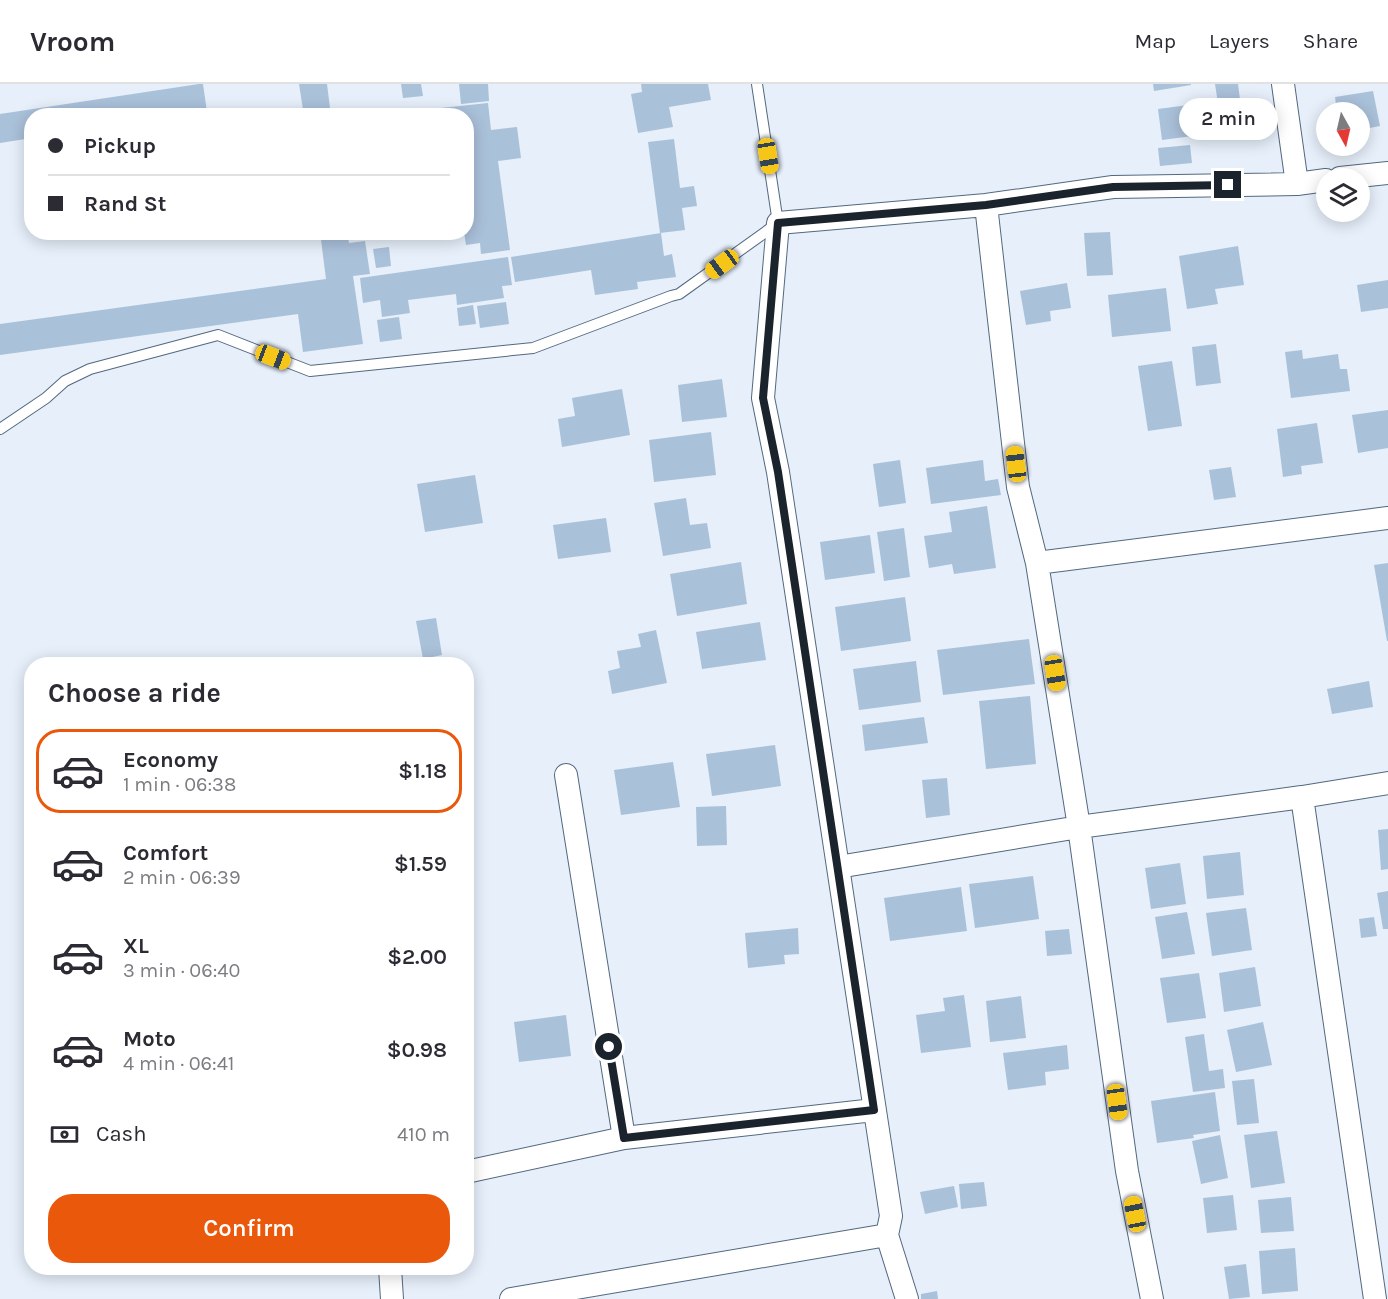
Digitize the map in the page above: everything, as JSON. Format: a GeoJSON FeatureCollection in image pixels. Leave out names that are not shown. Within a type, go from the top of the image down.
{"type":"FeatureCollection","features":[{"type":"Feature","properties":{"kind":"street"},"geometry":{"type":"LineString","coordinates":[[1283,84],[1297,184]]}},
{"type":"Feature","properties":{"kind":"street"},"geometry":{"type":"LineString","coordinates":[[1370,175],[1388,173]]}},
{"type":"Feature","properties":{"kind":"street"},"geometry":{"type":"LineString","coordinates":[[907,1299],[887,1235],[891,1216],[778,472],[763,398],[778,223],[986,205],[1113,187],[1297,184],[1316,181]]}},
{"type":"Feature","properties":{"kind":"street"},"geometry":{"type":"LineString","coordinates":[[986,205],[1018,487],[1037,563],[1079,827],[1127,1171],[1152,1299]]}},
{"type":"Feature","properties":{"kind":"street"},"geometry":{"type":"LineString","coordinates":[[1037,563],[1388,518]]}},
{"type":"Feature","properties":{"kind":"street"},"geometry":{"type":"LineString","coordinates":[[566,775],[624,1138]]}},
{"type":"Feature","properties":{"kind":"street"},"geometry":{"type":"LineString","coordinates":[[838,867],[1079,827],[1388,783]]}},
{"type":"Feature","properties":{"kind":"street"},"geometry":{"type":"LineString","coordinates":[[1302,797],[1376,1299]]}},
{"type":"Feature","properties":{"kind":"street"},"geometry":{"type":"LineString","coordinates":[[474,1170],[624,1138],[874,1110]]}},
{"type":"Feature","properties":{"kind":"street"},"geometry":{"type":"LineString","coordinates":[[511,1299],[887,1235]]}},
{"type":"Feature","properties":{"kind":"street"},"geometry":{"type":"LineString","coordinates":[[390,1275],[392,1299]]}},
{"type":"Feature","properties":{"kind":"lane"},"geometry":{"type":"LineString","coordinates":[[0,429],[46,398],[65,381],[90,369],[218,335],[310,371],[533,348],[679,294],[778,223],[757,84]]}},
{"type":"Feature","properties":{"kind":"building"},"geometry":{"type":"Polygon","coordinates":[[[203,84],[206,108],[40,108],[203,84]]]}},
{"type":"Feature","properties":{"kind":"building"},"geometry":{"type":"Polygon","coordinates":[[[299,84],[327,84],[330,108],[303,108],[299,84]]]}},
{"type":"Feature","properties":{"kind":"building"},"geometry":{"type":"Polygon","coordinates":[[[401,84],[421,84],[423,96],[403,98],[401,84]]]}},
{"type":"Feature","properties":{"kind":"building"},"geometry":{"type":"Polygon","coordinates":[[[459,84],[488,84],[489,101],[461,104],[459,84]]]}},
{"type":"Feature","properties":{"kind":"building"},"geometry":{"type":"Polygon","coordinates":[[[641,84],[708,84],[711,100],[669,107],[673,127],[638,133],[631,94],[642,92],[641,84]]]}},
{"type":"Feature","properties":{"kind":"building"},"geometry":{"type":"Polygon","coordinates":[[[1153,84],[1191,84],[1191,85],[1154,91],[1153,84]]]}},
{"type":"Feature","properties":{"kind":"building"},"geometry":{"type":"Polygon","coordinates":[[[1215,84],[1238,84],[1241,107],[1219,110],[1215,84]]]}},
{"type":"Feature","properties":{"kind":"building"},"geometry":{"type":"Polygon","coordinates":[[[1373,91],[1380,126],[1370,128],[1370,102],[1336,102],[1335,97],[1373,91]]]}},
{"type":"Feature","properties":{"kind":"building"},"geometry":{"type":"Polygon","coordinates":[[[488,103],[491,130],[517,127],[521,158],[498,161],[510,250],[481,254],[480,243],[466,245],[465,240],[474,240],[474,108],[440,108],[488,103]]]}},
{"type":"Feature","properties":{"kind":"building"},"geometry":{"type":"Polygon","coordinates":[[[1204,103],[1208,134],[1162,140],[1158,109],[1204,103]]]}},
{"type":"Feature","properties":{"kind":"building"},"geometry":{"type":"Polygon","coordinates":[[[24,110],[24,139],[0,143],[0,114],[24,110]]]}},
{"type":"Feature","properties":{"kind":"building"},"geometry":{"type":"Polygon","coordinates":[[[674,139],[680,188],[694,186],[697,206],[682,208],[685,230],[660,233],[648,142],[674,139]]]}},
{"type":"Feature","properties":{"kind":"building"},"geometry":{"type":"Polygon","coordinates":[[[1190,145],[1192,163],[1160,166],[1158,148],[1190,145]]]}},
{"type":"Feature","properties":{"kind":"building"},"geometry":{"type":"Polygon","coordinates":[[[1110,232],[1113,275],[1087,276],[1084,233],[1110,232]]]}},
{"type":"Feature","properties":{"kind":"building"},"geometry":{"type":"Polygon","coordinates":[[[661,233],[664,256],[672,254],[676,277],[637,282],[638,289],[595,295],[591,270],[515,282],[511,257],[661,233]]]}},
{"type":"Feature","properties":{"kind":"building"},"geometry":{"type":"Polygon","coordinates":[[[321,240],[348,240],[349,243],[365,241],[370,274],[353,276],[363,344],[303,352],[298,314],[0,355],[0,324],[326,279],[321,240]]]}},
{"type":"Feature","properties":{"kind":"building"},"geometry":{"type":"Polygon","coordinates":[[[1238,246],[1244,285],[1215,289],[1218,304],[1187,309],[1179,256],[1238,246]]]}},
{"type":"Feature","properties":{"kind":"building"},"geometry":{"type":"Polygon","coordinates":[[[389,247],[391,266],[376,268],[373,249],[389,247]]]}},
{"type":"Feature","properties":{"kind":"building"},"geometry":{"type":"Polygon","coordinates":[[[508,257],[512,285],[502,286],[504,298],[457,305],[456,294],[408,300],[410,313],[382,317],[380,300],[363,303],[360,278],[508,257]]]}},
{"type":"Feature","properties":{"kind":"building"},"geometry":{"type":"Polygon","coordinates":[[[1388,280],[1388,308],[1361,312],[1357,285],[1388,280]]]}},
{"type":"Feature","properties":{"kind":"building"},"geometry":{"type":"Polygon","coordinates":[[[1067,283],[1071,308],[1050,311],[1051,321],[1026,325],[1020,291],[1067,283]]]}},
{"type":"Feature","properties":{"kind":"building"},"geometry":{"type":"Polygon","coordinates":[[[1166,288],[1171,331],[1112,337],[1108,295],[1166,288]]]}},
{"type":"Feature","properties":{"kind":"building"},"geometry":{"type":"Polygon","coordinates":[[[506,302],[509,324],[480,328],[477,306],[506,302]]]}},
{"type":"Feature","properties":{"kind":"building"},"geometry":{"type":"Polygon","coordinates":[[[473,305],[476,324],[459,326],[457,308],[473,305]]]}},
{"type":"Feature","properties":{"kind":"building"},"geometry":{"type":"Polygon","coordinates":[[[399,317],[402,339],[380,342],[377,320],[399,317]]]}},
{"type":"Feature","properties":{"kind":"building"},"geometry":{"type":"Polygon","coordinates":[[[1216,344],[1221,383],[1196,386],[1192,347],[1216,344]]]}},
{"type":"Feature","properties":{"kind":"building"},"geometry":{"type":"Polygon","coordinates":[[[1302,350],[1303,359],[1338,354],[1340,369],[1347,369],[1350,391],[1291,398],[1285,352],[1302,350]]]}},
{"type":"Feature","properties":{"kind":"building"},"geometry":{"type":"Polygon","coordinates":[[[1172,361],[1182,426],[1148,431],[1138,366],[1172,361]]]}},
{"type":"Feature","properties":{"kind":"building"},"geometry":{"type":"Polygon","coordinates":[[[722,379],[727,417],[682,422],[678,385],[722,379]]]}},
{"type":"Feature","properties":{"kind":"building"},"geometry":{"type":"Polygon","coordinates":[[[622,389],[630,435],[562,447],[558,419],[575,416],[572,398],[622,389]]]}},
{"type":"Feature","properties":{"kind":"building"},"geometry":{"type":"Polygon","coordinates":[[[1388,410],[1388,448],[1358,453],[1352,415],[1388,410]]]}},
{"type":"Feature","properties":{"kind":"building"},"geometry":{"type":"Polygon","coordinates":[[[1317,423],[1323,463],[1301,466],[1302,474],[1283,477],[1277,429],[1317,423]]]}},
{"type":"Feature","properties":{"kind":"building"},"geometry":{"type":"Polygon","coordinates":[[[711,432],[716,475],[654,482],[649,440],[711,432]]]}},
{"type":"Feature","properties":{"kind":"building"},"geometry":{"type":"Polygon","coordinates":[[[900,460],[906,503],[879,507],[873,464],[900,460]]]}},
{"type":"Feature","properties":{"kind":"building"},"geometry":{"type":"Polygon","coordinates":[[[983,460],[985,481],[998,479],[1001,495],[931,504],[926,468],[983,460]]]}},
{"type":"Feature","properties":{"kind":"building"},"geometry":{"type":"Polygon","coordinates":[[[1231,467],[1236,497],[1214,500],[1209,470],[1231,467]]]}},
{"type":"Feature","properties":{"kind":"building"},"geometry":{"type":"Polygon","coordinates":[[[475,475],[483,523],[425,532],[417,484],[475,475]]]}},
{"type":"Feature","properties":{"kind":"building"},"geometry":{"type":"Polygon","coordinates":[[[686,498],[690,525],[707,523],[711,548],[663,556],[654,503],[686,498]]]}},
{"type":"Feature","properties":{"kind":"building"},"geometry":{"type":"Polygon","coordinates":[[[987,506],[996,568],[954,574],[952,564],[929,568],[924,536],[952,532],[949,512],[987,506]]]}},
{"type":"Feature","properties":{"kind":"building"},"geometry":{"type":"Polygon","coordinates":[[[606,518],[611,552],[558,559],[553,525],[606,518]]]}},
{"type":"Feature","properties":{"kind":"building"},"geometry":{"type":"Polygon","coordinates":[[[904,528],[910,577],[884,581],[877,532],[904,528]]]}},
{"type":"Feature","properties":{"kind":"building"},"geometry":{"type":"Polygon","coordinates":[[[870,535],[875,573],[825,580],[820,542],[870,535]]]}},
{"type":"Feature","properties":{"kind":"building"},"geometry":{"type":"Polygon","coordinates":[[[741,562],[747,604],[677,616],[670,574],[741,562]]]}},
{"type":"Feature","properties":{"kind":"building"},"geometry":{"type":"Polygon","coordinates":[[[1388,563],[1388,641],[1387,641],[1374,565],[1388,563]]]}},
{"type":"Feature","properties":{"kind":"building"},"geometry":{"type":"Polygon","coordinates":[[[905,597],[911,641],[841,651],[835,607],[905,597]]]}},
{"type":"Feature","properties":{"kind":"building"},"geometry":{"type":"Polygon","coordinates":[[[436,618],[442,655],[423,657],[416,621],[436,618]]]}},
{"type":"Feature","properties":{"kind":"building"},"geometry":{"type":"Polygon","coordinates":[[[760,622],[766,660],[702,669],[696,632],[760,622]]]}},
{"type":"Feature","properties":{"kind":"building"},"geometry":{"type":"Polygon","coordinates":[[[656,630],[667,683],[612,694],[608,671],[620,668],[617,651],[641,647],[638,634],[656,630]]]}},
{"type":"Feature","properties":{"kind":"building"},"geometry":{"type":"Polygon","coordinates":[[[1029,639],[1035,684],[943,695],[937,650],[1029,639]]]}},
{"type":"Feature","properties":{"kind":"building"},"geometry":{"type":"Polygon","coordinates":[[[916,661],[921,702],[859,710],[853,669],[916,661]]]}},
{"type":"Feature","properties":{"kind":"building"},"geometry":{"type":"Polygon","coordinates":[[[1369,681],[1373,707],[1332,714],[1327,689],[1369,681]]]}},
{"type":"Feature","properties":{"kind":"building"},"geometry":{"type":"Polygon","coordinates":[[[1030,696],[1036,764],[986,769],[979,701],[1030,696]]]}},
{"type":"Feature","properties":{"kind":"building"},"geometry":{"type":"Polygon","coordinates":[[[924,717],[928,743],[865,751],[862,725],[924,717]]]}},
{"type":"Feature","properties":{"kind":"building"},"geometry":{"type":"Polygon","coordinates":[[[775,745],[781,786],[712,796],[706,754],[775,745]]]}},
{"type":"Feature","properties":{"kind":"building"},"geometry":{"type":"Polygon","coordinates":[[[673,762],[680,807],[621,815],[614,770],[673,762]]]}},
{"type":"Feature","properties":{"kind":"building"},"geometry":{"type":"Polygon","coordinates":[[[947,778],[950,815],[926,818],[922,780],[947,778]]]}},
{"type":"Feature","properties":{"kind":"building"},"geometry":{"type":"Polygon","coordinates":[[[726,806],[727,845],[697,846],[696,807],[726,806]]]}},
{"type":"Feature","properties":{"kind":"building"},"geometry":{"type":"Polygon","coordinates":[[[1388,829],[1388,869],[1381,870],[1378,830],[1388,829]]]}},
{"type":"Feature","properties":{"kind":"building"},"geometry":{"type":"Polygon","coordinates":[[[1240,852],[1244,895],[1207,899],[1203,856],[1240,852]]]}},
{"type":"Feature","properties":{"kind":"building"},"geometry":{"type":"Polygon","coordinates":[[[1180,863],[1186,904],[1151,909],[1145,868],[1180,863]]]}},
{"type":"Feature","properties":{"kind":"building"},"geometry":{"type":"Polygon","coordinates":[[[1033,876],[1039,919],[975,928],[969,884],[1033,876]]]}},
{"type":"Feature","properties":{"kind":"building"},"geometry":{"type":"Polygon","coordinates":[[[961,887],[967,931],[890,941],[884,898],[961,887]]]}},
{"type":"Feature","properties":{"kind":"building"},"geometry":{"type":"Polygon","coordinates":[[[1388,891],[1388,929],[1383,929],[1377,893],[1388,891]]]}},
{"type":"Feature","properties":{"kind":"building"},"geometry":{"type":"Polygon","coordinates":[[[1246,908],[1252,950],[1212,956],[1206,913],[1246,908]]]}},
{"type":"Feature","properties":{"kind":"building"},"geometry":{"type":"Polygon","coordinates":[[[1187,912],[1195,954],[1162,959],[1155,917],[1187,912]]]}},
{"type":"Feature","properties":{"kind":"building"},"geometry":{"type":"Polygon","coordinates":[[[1374,917],[1377,936],[1361,938],[1359,919],[1374,917]]]}},
{"type":"Feature","properties":{"kind":"building"},"geometry":{"type":"Polygon","coordinates":[[[798,928],[799,954],[784,955],[785,964],[748,968],[745,933],[798,928]]]}},
{"type":"Feature","properties":{"kind":"building"},"geometry":{"type":"Polygon","coordinates":[[[1069,929],[1072,954],[1047,956],[1045,931],[1069,929]]]}},
{"type":"Feature","properties":{"kind":"building"},"geometry":{"type":"Polygon","coordinates":[[[1255,967],[1261,1006],[1224,1012],[1219,973],[1255,967]]]}},
{"type":"Feature","properties":{"kind":"building"},"geometry":{"type":"Polygon","coordinates":[[[1199,973],[1206,1018],[1167,1023],[1160,978],[1199,973]]]}},
{"type":"Feature","properties":{"kind":"building"},"geometry":{"type":"Polygon","coordinates":[[[964,995],[971,1047],[921,1053],[916,1015],[945,1011],[943,998],[964,995]]]}},
{"type":"Feature","properties":{"kind":"building"},"geometry":{"type":"Polygon","coordinates":[[[1021,996],[1026,1038],[990,1042],[986,1001],[1021,996]]]}},
{"type":"Feature","properties":{"kind":"building"},"geometry":{"type":"Polygon","coordinates":[[[566,1015],[571,1056],[519,1062],[514,1022],[566,1015]]]}},
{"type":"Feature","properties":{"kind":"building"},"geometry":{"type":"Polygon","coordinates":[[[1263,1022],[1272,1065],[1236,1072],[1227,1030],[1263,1022]]]}},
{"type":"Feature","properties":{"kind":"building"},"geometry":{"type":"Polygon","coordinates":[[[1204,1034],[1209,1071],[1223,1069],[1225,1088],[1193,1092],[1185,1037],[1204,1034]]]}},
{"type":"Feature","properties":{"kind":"building"},"geometry":{"type":"Polygon","coordinates":[[[1067,1045],[1069,1069],[1045,1072],[1046,1085],[1008,1090],[1003,1053],[1067,1045]]]}},
{"type":"Feature","properties":{"kind":"building"},"geometry":{"type":"Polygon","coordinates":[[[1254,1079],[1259,1123],[1237,1125],[1232,1081],[1254,1079]]]}},
{"type":"Feature","properties":{"kind":"building"},"geometry":{"type":"Polygon","coordinates":[[[1215,1092],[1220,1131],[1193,1135],[1194,1138],[1157,1143],[1151,1101],[1215,1092]]]}},
{"type":"Feature","properties":{"kind":"building"},"geometry":{"type":"Polygon","coordinates":[[[1277,1131],[1285,1183],[1251,1188],[1244,1135],[1277,1131]]]}},
{"type":"Feature","properties":{"kind":"building"},"geometry":{"type":"Polygon","coordinates":[[[1220,1135],[1228,1178],[1201,1184],[1192,1141],[1220,1135]]]}},
{"type":"Feature","properties":{"kind":"building"},"geometry":{"type":"Polygon","coordinates":[[[984,1182],[987,1206],[961,1209],[959,1184],[984,1182]]]}},
{"type":"Feature","properties":{"kind":"building"},"geometry":{"type":"Polygon","coordinates":[[[954,1186],[958,1207],[925,1214],[920,1192],[954,1186]]]}},
{"type":"Feature","properties":{"kind":"building"},"geometry":{"type":"Polygon","coordinates":[[[1233,1195],[1237,1230],[1207,1233],[1203,1198],[1233,1195]]]}},
{"type":"Feature","properties":{"kind":"building"},"geometry":{"type":"Polygon","coordinates":[[[1291,1197],[1294,1231],[1261,1233],[1258,1200],[1291,1197]]]}},
{"type":"Feature","properties":{"kind":"building"},"geometry":{"type":"Polygon","coordinates":[[[1295,1248],[1298,1291],[1262,1294],[1259,1251],[1295,1248]]]}},
{"type":"Feature","properties":{"kind":"building"},"geometry":{"type":"Polygon","coordinates":[[[1246,1264],[1250,1297],[1229,1299],[1224,1267],[1246,1264]]]}},
{"type":"Feature","properties":{"kind":"building"},"geometry":{"type":"Polygon","coordinates":[[[937,1291],[938,1299],[921,1299],[921,1294],[937,1291]]]}},
{"type":"Feature","properties":{"kind":"route"},"geometry":{"type":"LineString","coordinates":[[609,1047],[624,1138],[874,1110],[778,472],[763,398],[778,223],[986,205],[1113,187],[1228,185]]}}]}
